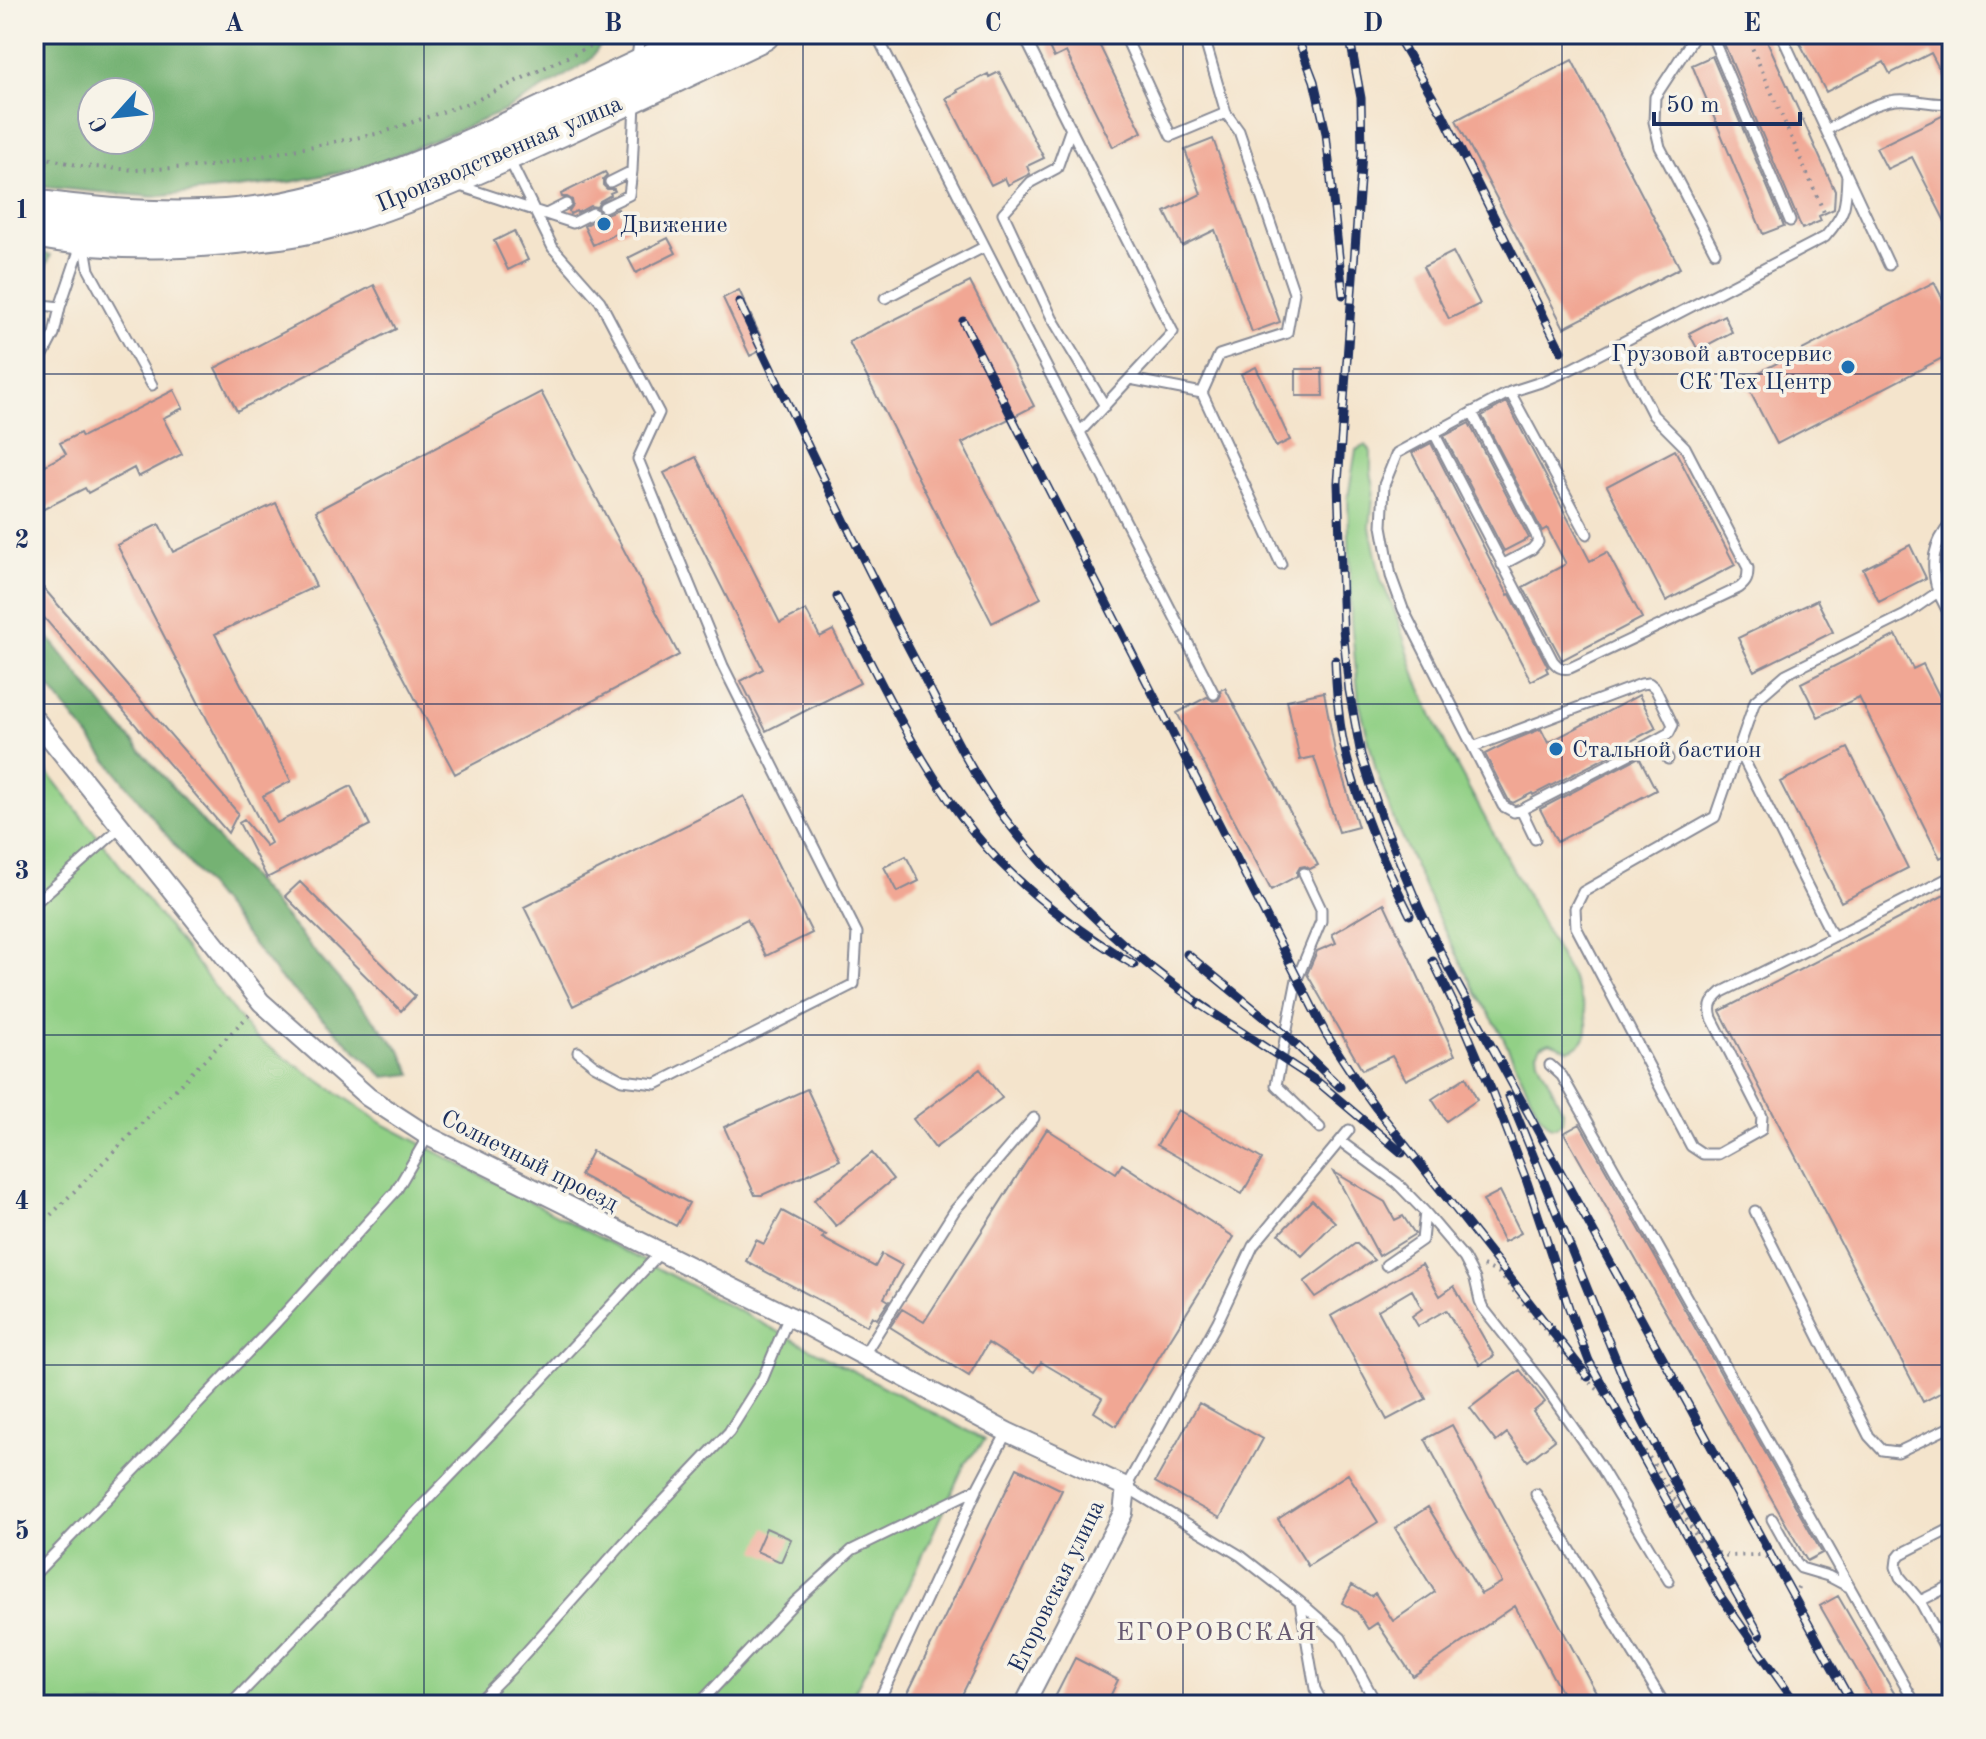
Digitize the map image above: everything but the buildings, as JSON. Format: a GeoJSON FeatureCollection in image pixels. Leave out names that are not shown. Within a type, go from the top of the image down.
{"type":"FeatureCollection","features":[{"type":"Feature","properties":{"kind":"highway","name":"Производственная улица"},"geometry":{"type":"LineString","coordinates":[[34,231],[83,238],[201,241],[276,233],[327,223],[446,182],[507,154],[636,82],[708,34]]}},
{"type":"Feature","properties":{"kind":"highway","name":"Производственная улица"},"geometry":{"type":"LineString","coordinates":[[34,206],[124,215],[199,217],[269,211],[322,200],[381,181],[763,34]]}},
{"type":"Feature","properties":{"kind":"street","name":"Солнечный проезд"},"geometry":{"type":"LineString","coordinates":[[34,718],[261,1002],[368,1097],[428,1136],[789,1316],[1007,1432],[1126,1487]]}},
{"type":"Feature","properties":{"kind":"street","name":"Егоровская улица"},"geometry":{"type":"LineString","coordinates":[[1024,1705],[1123,1513],[1126,1487]]}},
{"type":"Feature","properties":{"kind":"lane"},"geometry":{"type":"LineString","coordinates":[[604,207],[629,195],[640,34]]}},
{"type":"Feature","properties":{"kind":"lane"},"geometry":{"type":"LineString","coordinates":[[876,34],[1214,694]]}},
{"type":"Feature","properties":{"kind":"lane"},"geometry":{"type":"LineString","coordinates":[[1023,34],[1173,332],[1080,432]]}},
{"type":"Feature","properties":{"kind":"lane"},"geometry":{"type":"LineString","coordinates":[[1124,34],[1171,136],[1226,113]]}},
{"type":"Feature","properties":{"kind":"lane"},"geometry":{"type":"LineString","coordinates":[[1203,34],[1226,113],[1239,131],[1294,293],[1287,333],[1219,355],[1202,393],[1281,564]]}},
{"type":"Feature","properties":{"kind":"lane"},"geometry":{"type":"LineString","coordinates":[[1696,34],[1655,97],[1654,122],[1660,147],[1715,252]]}},
{"type":"Feature","properties":{"kind":"lane"},"geometry":{"type":"LineString","coordinates":[[1711,34],[1790,221]]}},
{"type":"Feature","properties":{"kind":"lane"},"geometry":{"type":"LineString","coordinates":[[1781,34],[1889,265]]}},
{"type":"Feature","properties":{"kind":"lane"},"geometry":{"type":"LineString","coordinates":[[1826,130],[1880,104],[1896,100],[1952,103]]}},
{"type":"Feature","properties":{"kind":"lane"},"geometry":{"type":"LineString","coordinates":[[1071,128],[1057,168],[1031,182],[1003,213],[1052,318],[1105,406]]}},
{"type":"Feature","properties":{"kind":"lane"},"geometry":{"type":"LineString","coordinates":[[507,154],[553,248],[600,301],[659,413],[638,459],[723,666],[857,933],[854,984],[656,1084],[622,1080],[578,1052]]}},
{"type":"Feature","properties":{"kind":"lane"},"geometry":{"type":"LineString","coordinates":[[610,182],[632,171]]}},
{"type":"Feature","properties":{"kind":"lane"},"geometry":{"type":"LineString","coordinates":[[1473,747],[1649,683],[1655,688],[1673,725],[1669,733],[1521,810],[1514,812],[1503,806],[1473,747],[1403,609],[1391,576],[1382,526],[1384,485],[1397,453],[1510,392],[1544,381],[1825,237],[1839,221],[1846,205],[1847,175]]}},
{"type":"Feature","properties":{"kind":"lane"},"geometry":{"type":"LineString","coordinates":[[446,182],[573,223],[593,213]]}},
{"type":"Feature","properties":{"kind":"lane"},"geometry":{"type":"LineString","coordinates":[[546,214],[566,204]]}},
{"type":"Feature","properties":{"kind":"lane"},"geometry":{"type":"LineString","coordinates":[[34,358],[42,357],[54,334],[83,238]]}},
{"type":"Feature","properties":{"kind":"lane"},"geometry":{"type":"LineString","coordinates":[[83,238],[89,270],[152,385]]}},
{"type":"Feature","properties":{"kind":"lane"},"geometry":{"type":"LineString","coordinates":[[885,298],[984,247]]}},
{"type":"Feature","properties":{"kind":"lane"},"geometry":{"type":"LineString","coordinates":[[34,304],[60,307]]}},
{"type":"Feature","properties":{"kind":"lane"},"geometry":{"type":"LineString","coordinates":[[1434,433],[1558,667],[1564,669],[1739,588],[1748,577],[1748,568],[1685,447],[1653,415],[1617,345]]}},
{"type":"Feature","properties":{"kind":"lane"},"geometry":{"type":"LineString","coordinates":[[1130,379],[1202,393]]}},
{"type":"Feature","properties":{"kind":"lane"},"geometry":{"type":"LineString","coordinates":[[1510,392],[1587,534]]}},
{"type":"Feature","properties":{"kind":"lane"},"geometry":{"type":"LineString","coordinates":[[1472,412],[1538,542],[1532,549],[1502,565]]}},
{"type":"Feature","properties":{"kind":"lane"},"geometry":{"type":"LineString","coordinates":[[1952,522],[1939,538],[1933,574],[1952,620]]}},
{"type":"Feature","properties":{"kind":"lane"},"geometry":{"type":"LineString","coordinates":[[1938,592],[1905,615],[1786,674],[1755,701],[1715,817],[1583,892],[1575,908],[1576,927],[1691,1146],[1703,1154],[1718,1154],[1761,1130],[1762,1116],[1712,1018],[1712,1001],[1722,992],[1952,876]]}},
{"type":"Feature","properties":{"kind":"lane"},"geometry":{"type":"LineString","coordinates":[[1649,744],[1660,745],[1668,759]]}},
{"type":"Feature","properties":{"kind":"lane"},"geometry":{"type":"LineString","coordinates":[[1739,750],[1833,937]]}},
{"type":"Feature","properties":{"kind":"lane"},"geometry":{"type":"LineString","coordinates":[[1521,810],[1535,839]]}},
{"type":"Feature","properties":{"kind":"lane"},"geometry":{"type":"LineString","coordinates":[[34,904],[120,828]]}},
{"type":"Feature","properties":{"kind":"lane"},"geometry":{"type":"LineString","coordinates":[[1304,873],[1321,909],[1321,921],[1297,979],[1276,1085],[1320,1128]]}},
{"type":"Feature","properties":{"kind":"lane"},"geometry":{"type":"LineString","coordinates":[[1550,1065],[1562,1076],[1916,1705]]}},
{"type":"Feature","properties":{"kind":"lane"},"geometry":{"type":"LineString","coordinates":[[863,1356],[955,1210],[1034,1118]]}},
{"type":"Feature","properties":{"kind":"lane"},"geometry":{"type":"LineString","coordinates":[[1349,1130],[1253,1246],[1218,1321],[1126,1487],[1241,1556],[1300,1602],[1341,1638],[1377,1705]]}},
{"type":"Feature","properties":{"kind":"lane"},"geometry":{"type":"LineString","coordinates":[[34,1575],[275,1324],[396,1191],[428,1136]]}},
{"type":"Feature","properties":{"kind":"lane"},"geometry":{"type":"LineString","coordinates":[[1340,1141],[1397,1183],[1464,1258],[1475,1279],[1483,1308],[1543,1384],[1600,1466],[1669,1581]]}},
{"type":"Feature","properties":{"kind":"lane"},"geometry":{"type":"LineString","coordinates":[[1755,1211],[1869,1436],[1882,1450],[1898,1452],[1952,1426]]}},
{"type":"Feature","properties":{"kind":"lane"},"geometry":{"type":"LineString","coordinates":[[1386,1265],[1422,1240],[1425,1212]]}},
{"type":"Feature","properties":{"kind":"lane"},"geometry":{"type":"LineString","coordinates":[[230,1705],[660,1253]]}},
{"type":"Feature","properties":{"kind":"lane"},"geometry":{"type":"LineString","coordinates":[[475,1705],[729,1432],[763,1378],[789,1316]]}},
{"type":"Feature","properties":{"kind":"lane"},"geometry":{"type":"LineString","coordinates":[[877,1705],[977,1489],[1007,1432]]}},
{"type":"Feature","properties":{"kind":"lane"},"geometry":{"type":"LineString","coordinates":[[698,1705],[796,1601],[852,1550],[977,1489]]}},
{"type":"Feature","properties":{"kind":"lane"},"geometry":{"type":"LineString","coordinates":[[1536,1494],[1665,1705]]}},
{"type":"Feature","properties":{"kind":"lane"},"geometry":{"type":"LineString","coordinates":[[1772,1519],[1801,1568],[1828,1576],[1849,1587]]}},
{"type":"Feature","properties":{"kind":"lane"},"geometry":{"type":"LineString","coordinates":[[1952,1528],[1901,1554],[1896,1567],[1900,1577],[1920,1601],[1952,1661]]}},
{"type":"Feature","properties":{"kind":"lane"},"geometry":{"type":"LineString","coordinates":[[1920,1601],[1952,1585]]}},
{"type":"Feature","properties":{"kind":"lane"},"geometry":{"type":"LineString","coordinates":[[1300,1602],[1315,1689],[1323,1705]]}},
{"type":"Feature","properties":{"kind":"path"},"geometry":{"type":"LineString","coordinates":[[34,155],[81,166],[136,170],[210,166],[367,136],[477,100],[615,34]]}},
{"type":"Feature","properties":{"kind":"path"},"geometry":{"type":"LineString","coordinates":[[1746,34],[1832,230]]}},
{"type":"Feature","properties":{"kind":"path"},"geometry":{"type":"LineString","coordinates":[[34,1232],[261,1002]]}},
{"type":"Feature","properties":{"kind":"path"},"geometry":{"type":"LineString","coordinates":[[1464,1258],[1499,1273],[1583,1377],[1608,1398],[1653,1463],[1701,1544],[1728,1556],[1761,1555],[1774,1560]]}},
{"type":"Feature","properties":{"kind":"green space"},"geometry":{"type":"Polygon","coordinates":[[[34,34],[411,34],[430,41],[435,34],[608,34],[590,60],[502,112],[371,166],[291,182],[153,197],[34,186],[34,160],[45,162],[44,154],[34,151],[34,34]]]}},
{"type":"Feature","properties":{"kind":"green space"},"geometry":{"type":"Polygon","coordinates":[[[34,251],[51,255],[41,277],[34,279],[34,251]]]}},
{"type":"Feature","properties":{"kind":"green space"},"geometry":{"type":"Polygon","coordinates":[[[1366,445],[1371,452],[1374,487],[1370,527],[1381,580],[1397,617],[1417,680],[1447,748],[1572,978],[1587,1018],[1585,1037],[1579,1045],[1569,1050],[1550,1042],[1541,1046],[1537,1053],[1563,1111],[1562,1122],[1556,1127],[1551,1127],[1539,1114],[1502,1035],[1438,917],[1395,823],[1376,770],[1359,701],[1351,621],[1348,497],[1356,450],[1366,445]]]}},
{"type":"Feature","properties":{"kind":"green space"},"geometry":{"type":"Polygon","coordinates":[[[34,619],[117,723],[400,1050],[412,1074],[384,1077],[280,978],[34,668],[34,619]]]}},
{"type":"Feature","properties":{"kind":"green space"},"geometry":{"type":"Polygon","coordinates":[[[34,755],[253,1036],[385,1125],[985,1440],[965,1463],[916,1570],[848,1705],[34,1705],[34,755]]]}},
{"type":"Feature","properties":{"kind":"railway"},"geometry":{"type":"LineString","coordinates":[[1296,34],[1314,81],[1326,133],[1343,295]]}},
{"type":"Feature","properties":{"kind":"railway"},"geometry":{"type":"LineString","coordinates":[[1349,34],[1361,98],[1362,153],[1338,483],[1343,629],[1349,690],[1361,755],[1382,819],[1419,908],[1448,967],[1853,1705]]}},
{"type":"Feature","properties":{"kind":"railway"},"geometry":{"type":"LineString","coordinates":[[1396,34],[1443,115],[1561,351]]}},
{"type":"Feature","properties":{"kind":"railway"},"geometry":{"type":"LineString","coordinates":[[739,302],[890,612],[956,740],[992,801],[1028,848],[1075,899],[1126,946],[1209,1010]]}},
{"type":"Feature","properties":{"kind":"railway"},"geometry":{"type":"LineString","coordinates":[[963,321],[1326,1034],[1376,1108],[1588,1377]]}},
{"type":"Feature","properties":{"kind":"railway"},"geometry":{"type":"LineString","coordinates":[[837,597],[917,749],[975,834],[1029,890],[1134,965]]}},
{"type":"Feature","properties":{"kind":"railway"},"geometry":{"type":"LineString","coordinates":[[1335,660],[1341,731],[1348,764],[1380,851],[1410,915]]}},
{"type":"Feature","properties":{"kind":"railway"},"geometry":{"type":"LineString","coordinates":[[1187,954],[1286,1035],[1340,1087]]}},
{"type":"Feature","properties":{"kind":"railway"},"geometry":{"type":"LineString","coordinates":[[1433,961],[1491,1089],[1589,1361],[1719,1594],[1797,1705]]}},
{"type":"Feature","properties":{"kind":"railway"},"geometry":{"type":"LineString","coordinates":[[1199,1004],[1318,1082],[1402,1153]]}},
{"type":"Feature","properties":{"kind":"railway"},"geometry":{"type":"LineString","coordinates":[[1509,1096],[1634,1404],[1684,1501],[1760,1635]]}},
{"type":"Feature","properties":{"kind":"place","name":"Движение"},"geometry":{"type":"Point","coordinates":[604,224]}},
{"type":"Feature","properties":{"kind":"place","name":"Грузовой автосервис СК Тех Центр"},"geometry":{"type":"Point","coordinates":[1848,367]}},
{"type":"Feature","properties":{"kind":"place","name":"Стальной бастион"},"geometry":{"type":"Point","coordinates":[1556,749]}},
{"type":"Feature","properties":{"kind":"district","name":"ЕГОРОВСКАЯ"},"geometry":{"type":"Point","coordinates":[1217,1631]}}]}
